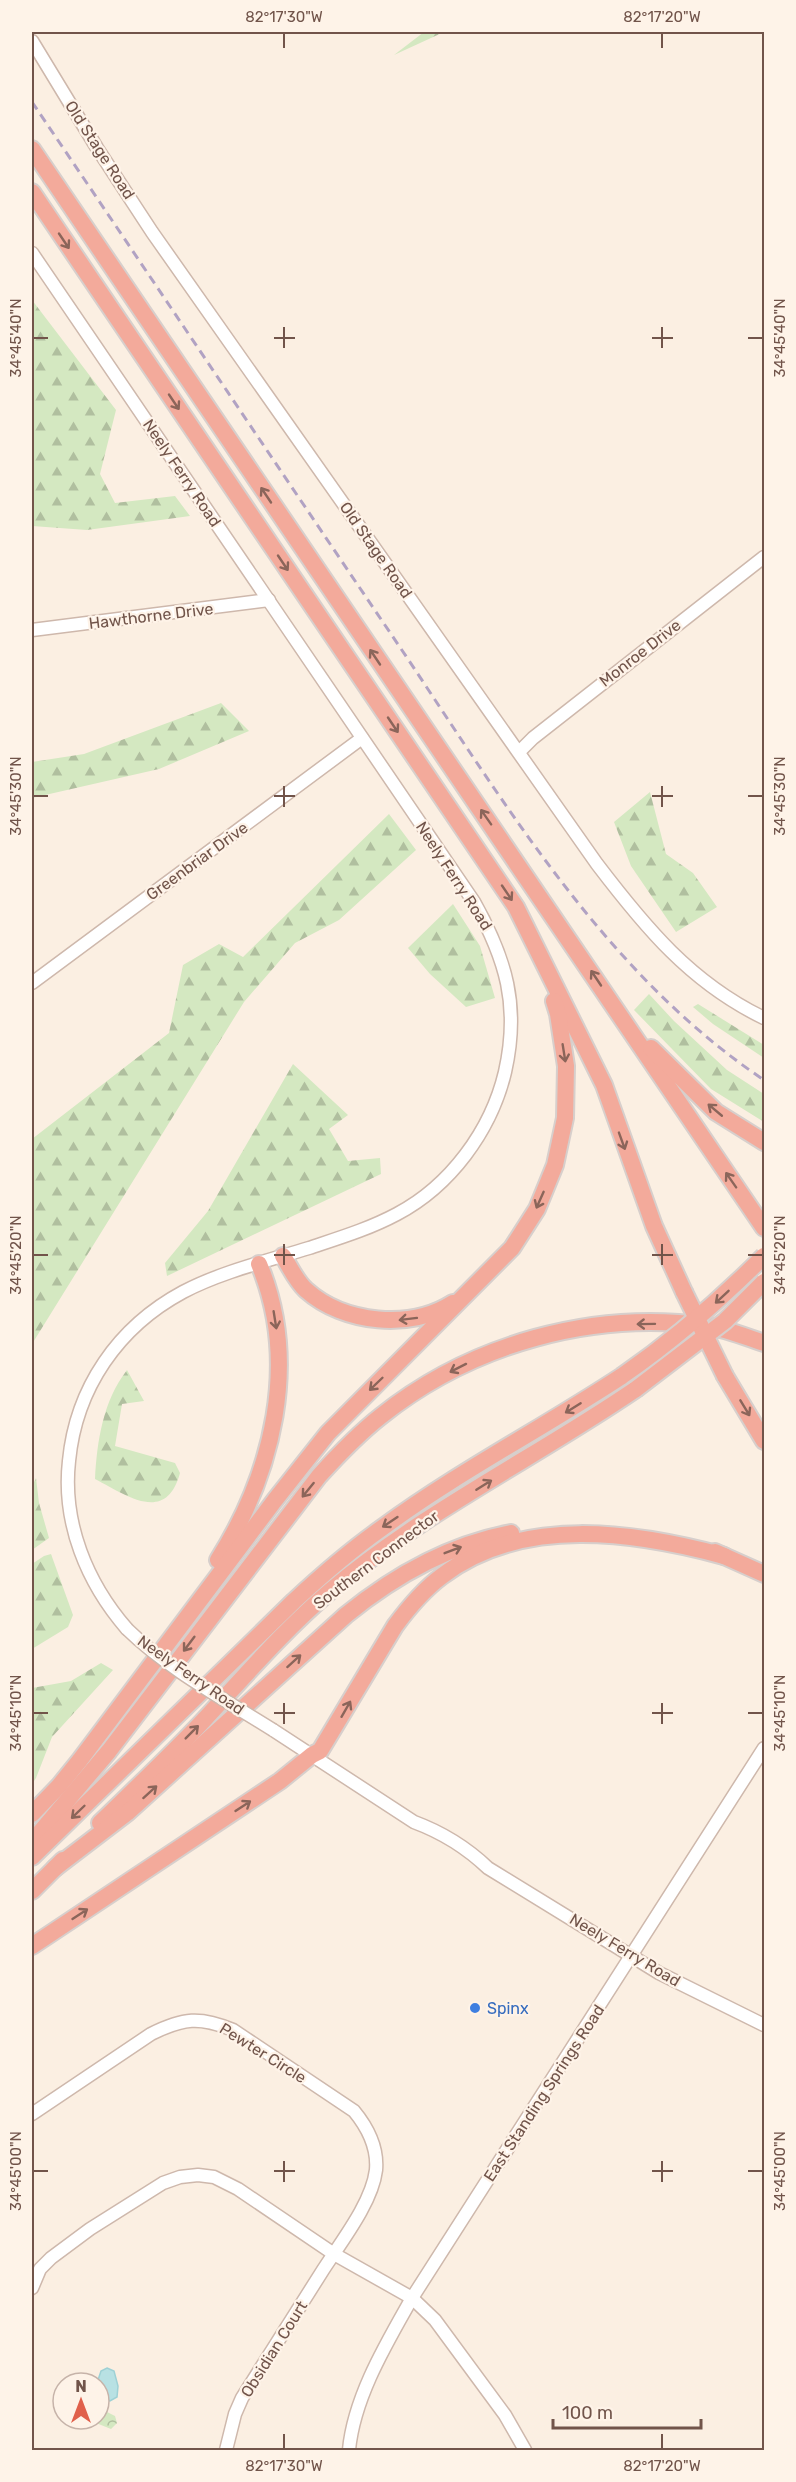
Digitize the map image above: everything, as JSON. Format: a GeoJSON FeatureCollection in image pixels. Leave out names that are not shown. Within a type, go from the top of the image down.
{"type":"FeatureCollection","features":[{"type":"Feature","properties":{"kind":"highway"},"geometry":{"type":"LineString","coordinates":[[32,149],[765,1228]]}},
{"type":"Feature","properties":{"kind":"highway"},"geometry":{"type":"LineString","coordinates":[[32,192],[516,907],[604,1085],[654,1226],[684,1292],[725,1376],[765,1441]]}},
{"type":"Feature","properties":{"kind":"highway"},"geometry":{"type":"LineString","coordinates":[[33,1812],[80,1760],[328,1433],[512,1248],[537,1209],[555,1165],[565,1118],[566,1066],[558,1014],[531,937]]}},
{"type":"Feature","properties":{"kind":"highway"},"geometry":{"type":"LineString","coordinates":[[629,1027],[716,1112],[765,1142]]}},
{"type":"Feature","properties":{"kind":"highway"},"geometry":{"type":"LineString","coordinates":[[283,1256],[299,1282],[315,1297],[335,1308],[370,1318],[395,1320],[419,1317],[447,1307],[478,1284]]}},
{"type":"Feature","properties":{"kind":"highway","name":"Southern Connector"},"geometry":{"type":"LineString","coordinates":[[32,1857],[286,1608],[338,1562],[383,1527],[428,1497],[622,1376],[708,1310],[765,1256]]}},
{"type":"Feature","properties":{"kind":"highway"},"geometry":{"type":"LineString","coordinates":[[33,1812],[211,1570],[234,1534],[252,1499],[270,1445],[279,1369],[274,1312],[259,1264]]}},
{"type":"Feature","properties":{"kind":"highway","name":"Southern Connector"},"geometry":{"type":"LineString","coordinates":[[32,1891],[202,1722],[285,1633],[330,1590],[394,1542],[636,1389],[725,1321],[765,1282]]}},
{"type":"Feature","properties":{"kind":"highway"},"geometry":{"type":"LineString","coordinates":[[32,1842],[109,1751],[319,1476],[380,1416],[407,1397],[454,1369],[494,1351],[537,1337],[579,1328],[649,1323],[709,1326],[765,1343]]}},
{"type":"Feature","properties":{"kind":"highway"},"geometry":{"type":"LineString","coordinates":[[55,1868],[127,1813],[346,1615],[379,1589],[414,1567],[453,1550],[494,1536],[540,1527],[582,1524],[617,1525],[683,1539],[765,1574]]}},
{"type":"Feature","properties":{"kind":"highway"},"geometry":{"type":"LineString","coordinates":[[32,1946],[280,1782],[324,1747],[363,1679],[409,1607],[442,1575],[468,1560],[512,1543],[550,1536],[592,1534],[682,1545],[724,1556]]}},
{"type":"Feature","properties":{"kind":"street","name":"Old Stage Road"},"geometry":{"type":"LineString","coordinates":[[32,41],[97,148],[152,232],[597,864],[640,921],[682,962],[707,982],[765,1018]]}},
{"type":"Feature","properties":{"kind":"street","name":"Neely Ferry Road"},"geometry":{"type":"LineString","coordinates":[[32,253],[474,902],[497,944],[509,991],[510,1045],[502,1082],[490,1115],[473,1145],[439,1184],[411,1206],[363,1230],[184,1291],[153,1310],[125,1335],[100,1365],[84,1399],[69,1454],[70,1511],[85,1563],[103,1598],[127,1629],[141,1643],[180,1671],[414,1822],[430,1827],[476,1856],[488,1868],[659,1973],[765,2025]]}},
{"type":"Feature","properties":{"kind":"street","name":"Monroe Drive"},"geometry":{"type":"LineString","coordinates":[[519,752],[533,738],[668,630],[765,557]]}},
{"type":"Feature","properties":{"kind":"street","name":"Hawthorne Drive"},"geometry":{"type":"LineString","coordinates":[[32,630],[269,600]]}},
{"type":"Feature","properties":{"kind":"street","name":"Greenbriar Drive"},"geometry":{"type":"LineString","coordinates":[[32,983],[362,738]]}},
{"type":"Feature","properties":{"kind":"street","name":"East Standing Springs Road"},"geometry":{"type":"LineString","coordinates":[[349,2451],[354,2423],[367,2388],[412,2298],[765,1748]]}},
{"type":"Feature","properties":{"kind":"street","name":"Pewter Circle"},"geometry":{"type":"LineString","coordinates":[[32,2114],[151,2034],[167,2026],[192,2020],[212,2021],[233,2030],[354,2111],[371,2136],[376,2168],[372,2186],[334,2253]]}},
{"type":"Feature","properties":{"kind":"street"},"geometry":{"type":"LineString","coordinates":[[32,2288],[40,2269],[51,2258],[90,2229],[164,2182],[198,2175],[214,2177],[238,2189],[334,2253],[412,2298],[435,2320],[505,2415],[525,2451]]}},
{"type":"Feature","properties":{"kind":"street","name":"Obsidian Court"},"geometry":{"type":"LineString","coordinates":[[226,2451],[242,2398],[334,2253]]}},
{"type":"Feature","properties":{"kind":"green space"},"geometry":{"type":"Polygon","coordinates":[[[424,32],[444,32],[394,55],[424,32]]]}},
{"type":"Feature","properties":{"kind":"green space"},"geometry":{"type":"Polygon","coordinates":[[[32,300],[116,410],[100,474],[115,503],[175,496],[190,516],[87,530],[32,526],[32,300]]]}},
{"type":"Feature","properties":{"kind":"green space"},"geometry":{"type":"Polygon","coordinates":[[[221,703],[249,731],[159,769],[32,798],[32,762],[84,754],[221,703]]]}},
{"type":"Feature","properties":{"kind":"green space"},"geometry":{"type":"Polygon","coordinates":[[[650,792],[666,854],[693,873],[717,907],[676,932],[631,866],[614,822],[650,792]]]}},
{"type":"Feature","properties":{"kind":"green space"},"geometry":{"type":"Polygon","coordinates":[[[389,814],[416,850],[339,920],[295,943],[244,1002],[32,1344],[32,1139],[169,1033],[183,965],[219,944],[243,957],[389,814]]]}},
{"type":"Feature","properties":{"kind":"green space"},"geometry":{"type":"Polygon","coordinates":[[[453,904],[480,946],[495,998],[466,1007],[430,974],[408,948],[453,904]]]}},
{"type":"Feature","properties":{"kind":"green space"},"geometry":{"type":"Polygon","coordinates":[[[649,994],[674,1021],[727,1070],[764,1094],[764,1122],[711,1089],[634,1010],[649,994]]]}},
{"type":"Feature","properties":{"kind":"green space"},"geometry":{"type":"Polygon","coordinates":[[[698,1004],[764,1045],[764,1058],[713,1024],[693,1007],[698,1004]]]}},
{"type":"Feature","properties":{"kind":"green space"},"geometry":{"type":"Polygon","coordinates":[[[293,1064],[348,1115],[329,1129],[348,1161],[380,1158],[381,1174],[167,1276],[165,1263],[208,1211],[293,1064]]]}},
{"type":"Feature","properties":{"kind":"green space"},"geometry":{"type":"Polygon","coordinates":[[[127,1370],[144,1401],[122,1404],[115,1446],[175,1463],[180,1473],[174,1489],[165,1498],[155,1502],[144,1502],[132,1498],[95,1479],[97,1450],[107,1408],[127,1370]]]}},
{"type":"Feature","properties":{"kind":"green space"},"geometry":{"type":"Polygon","coordinates":[[[36,1478],[39,1503],[49,1538],[32,1550],[32,1486],[36,1478]]]}},
{"type":"Feature","properties":{"kind":"green space"},"geometry":{"type":"Polygon","coordinates":[[[51,1554],[73,1615],[68,1627],[32,1649],[32,1564],[51,1554]]]}},
{"type":"Feature","properties":{"kind":"green space"},"geometry":{"type":"Polygon","coordinates":[[[101,1663],[113,1670],[52,1737],[32,1784],[32,1688],[71,1681],[101,1663]]]}},
{"type":"Feature","properties":{"kind":"green space"},"geometry":{"type":"Polygon","coordinates":[[[111,2414],[115,2416],[117,2423],[111,2429],[111,2414]]]}},
{"type":"Feature","properties":{"kind":"water"},"geometry":{"type":"Polygon","coordinates":[[[107,2368],[114,2371],[118,2386],[117,2397],[111,2400],[111,2371],[101,2371],[107,2368]]]}},
{"type":"Feature","properties":{"kind":"railway"},"geometry":{"type":"LineString","coordinates":[[32,102],[472,755],[557,876],[603,933],[652,987],[706,1036],[764,1080]]}},
{"type":"Feature","properties":{"kind":"place","name":"Spinx"},"geometry":{"type":"Point","coordinates":[475,2008]}}]}
